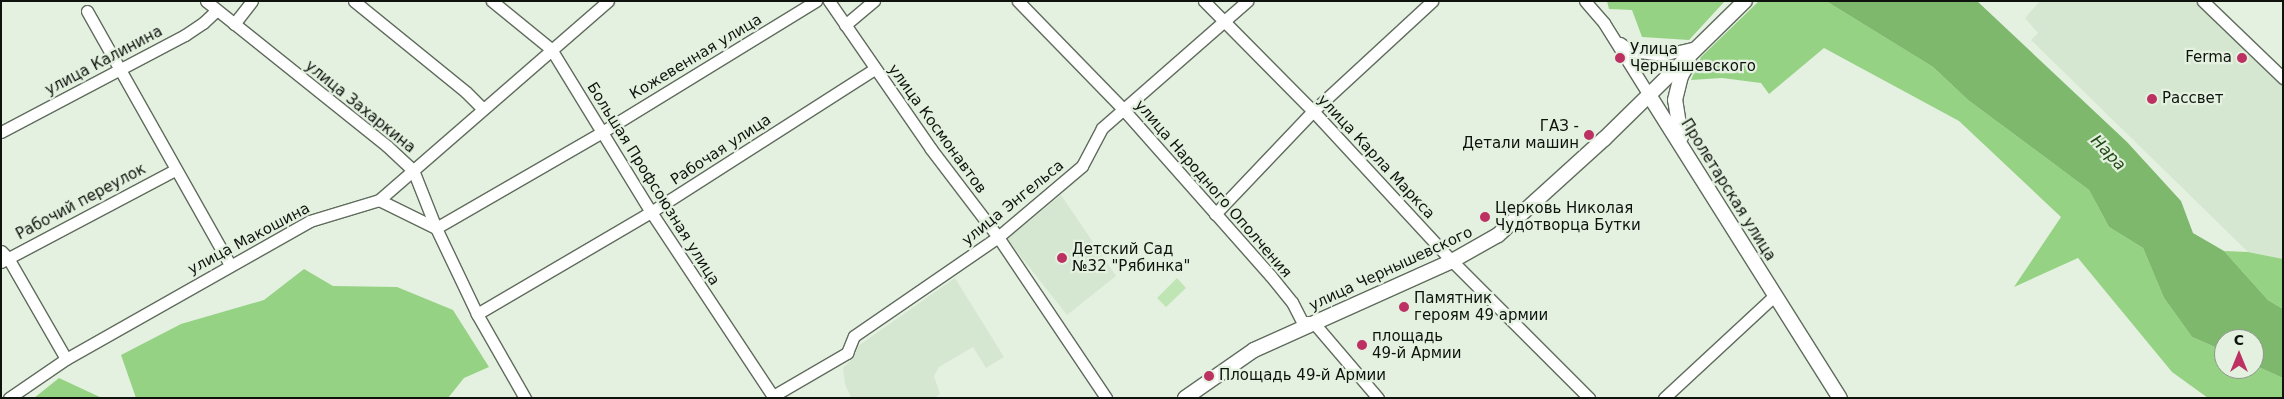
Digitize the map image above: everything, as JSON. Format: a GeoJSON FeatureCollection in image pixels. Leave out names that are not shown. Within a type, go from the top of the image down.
{"type":"FeatureCollection","features":[{"type":"Feature","properties":{"kind":"main road","name":"улица Чернышевского"},"geometry":{"type":"LineString","coordinates":[[1186,398],[1254,350],[1452,261],[1498,235],[1649,95],[1745,1]]}},
{"type":"Feature","properties":{"kind":"main road"},"geometry":{"type":"LineString","coordinates":[[1685,152],[1677,121],[1675,100],[1681,76],[1697,47]]}},
{"type":"Feature","properties":{"kind":"main road","name":"Пролетарская улица"},"geometry":{"type":"LineString","coordinates":[[1649,95],[1840,398]]}},
{"type":"Feature","properties":{"kind":"street","name":"улица Захаркина"},"geometry":{"type":"LineString","coordinates":[[206,1],[387,146],[413,170],[436,228],[477,314],[525,398]]}},
{"type":"Feature","properties":{"kind":"street"},"geometry":{"type":"LineString","coordinates":[[234,24],[252,1]]}},
{"type":"Feature","properties":{"kind":"street"},"geometry":{"type":"LineString","coordinates":[[354,1],[466,92],[482,108]]}},
{"type":"Feature","properties":{"kind":"street","name":"Большая Профсоюзная улица"},"geometry":{"type":"LineString","coordinates":[[492,1],[551,49],[651,212],[773,397]]}},
{"type":"Feature","properties":{"kind":"street","name":"улица Макошина"},"geometry":{"type":"LineString","coordinates":[[9,398],[66,359],[310,220],[379,200],[482,108],[608,1]]}},
{"type":"Feature","properties":{"kind":"street","name":"Кожевенная улица"},"geometry":{"type":"LineString","coordinates":[[436,228],[602,132],[816,1]]}},
{"type":"Feature","properties":{"kind":"street","name":"улица Космонавтов"},"geometry":{"type":"LineString","coordinates":[[829,1],[931,149],[998,237],[1106,398]]}},
{"type":"Feature","properties":{"kind":"street"},"geometry":{"type":"LineString","coordinates":[[845,24],[874,1]]}},
{"type":"Feature","properties":{"kind":"street","name":"улица Народного Ополчения"},"geometry":{"type":"LineString","coordinates":[[1018,1],[1123,109],[1270,275],[1292,302],[1302,322],[1314,322],[1378,398]]}},
{"type":"Feature","properties":{"kind":"street","name":"улица Карла Маркса"},"geometry":{"type":"LineString","coordinates":[[1204,1],[1313,111],[1452,261],[1589,398]]}},
{"type":"Feature","properties":{"kind":"street","name":"улица Энгельса"},"geometry":{"type":"LineString","coordinates":[[773,397],[847,353],[854,336],[998,237],[1082,166],[1102,128],[1247,1]]}},
{"type":"Feature","properties":{"kind":"street"},"geometry":{"type":"LineString","coordinates":[[1215,214],[1313,111],[1432,1]]}},
{"type":"Feature","properties":{"kind":"street","name":"Пролетарская улица"},"geometry":{"type":"LineString","coordinates":[[1585,1],[1604,23],[1649,95]]}},
{"type":"Feature","properties":{"kind":"street"},"geometry":{"type":"LineString","coordinates":[[2203,1],[2283,78]]}},
{"type":"Feature","properties":{"kind":"street","name":"улица Калинина"},"geometry":{"type":"LineString","coordinates":[[1,132],[120,70],[197,27],[217,10]]}},
{"type":"Feature","properties":{"kind":"street"},"geometry":{"type":"LineString","coordinates":[[88,11],[175,170],[230,265]]}},
{"type":"Feature","properties":{"kind":"street"},"geometry":{"type":"LineString","coordinates":[[1615,40],[1631,51],[1645,54],[1678,53],[1697,47]]}},
{"type":"Feature","properties":{"kind":"street","name":"Рабочая улица"},"geometry":{"type":"LineString","coordinates":[[477,314],[651,212],[875,69]]}},
{"type":"Feature","properties":{"kind":"street","name":"Рабочий переулок"},"geometry":{"type":"LineString","coordinates":[[4,257],[175,170]]}},
{"type":"Feature","properties":{"kind":"street"},"geometry":{"type":"LineString","coordinates":[[379,200],[436,228]]}},
{"type":"Feature","properties":{"kind":"street"},"geometry":{"type":"LineString","coordinates":[[4,257],[66,359]]}},
{"type":"Feature","properties":{"kind":"street"},"geometry":{"type":"LineString","coordinates":[[1664,398],[1774,296]]}},
{"type":"Feature","properties":{"kind":"shaded area"},"geometry":{"type":"Polygon","coordinates":[[[1607,1],[1725,1],[1689,40],[1642,37],[1632,10],[1609,9],[1607,1]]]}},
{"type":"Feature","properties":{"kind":"shaded area"},"geometry":{"type":"Polygon","coordinates":[[[1759,1],[1826,1],[1933,67],[1968,100],[2089,190],[2109,227],[2143,248],[2164,298],[2192,337],[2214,347],[2214,379],[2264,379],[2264,369],[2283,378],[2283,398],[2208,398],[2172,372],[2078,258],[2014,287],[2061,217],[1959,121],[1824,48],[1769,94],[1761,83],[1722,78],[1691,80],[1701,57],[1759,1]]]}},
{"type":"Feature","properties":{"kind":"shaded area"},"geometry":{"type":"Polygon","coordinates":[[[2040,1],[2193,1],[2283,86],[2283,259],[2248,252],[2031,40],[2038,33],[2025,18],[2040,1]]]}},
{"type":"Feature","properties":{"kind":"shaded area","name":"Детский Сад №32 \"Рябинка\""},"geometry":{"type":"Polygon","coordinates":[[[1061,195],[1116,276],[1067,315],[1007,239],[1061,195]]]}},
{"type":"Feature","properties":{"kind":"shaded area"},"geometry":{"type":"Polygon","coordinates":[[[2224,251],[2248,252],[2283,259],[2283,309],[2268,300],[2224,251]]]}},
{"type":"Feature","properties":{"kind":"shaded area"},"geometry":{"type":"Polygon","coordinates":[[[304,269],[333,286],[397,287],[453,310],[489,367],[464,378],[448,398],[136,398],[121,355],[181,324],[264,300],[304,269]]]}},
{"type":"Feature","properties":{"kind":"shaded area"},"geometry":{"type":"Polygon","coordinates":[[[955,278],[1004,357],[986,368],[973,347],[939,367],[934,376],[940,394],[934,398],[851,398],[845,384],[843,368],[854,357],[858,346],[955,278]]]}},
{"type":"Feature","properties":{"kind":"shaded area"},"geometry":{"type":"Polygon","coordinates":[[[1177,278],[1186,288],[1166,307],[1157,298],[1177,278]]]}},
{"type":"Feature","properties":{"kind":"shaded area"},"geometry":{"type":"Polygon","coordinates":[[[59,378],[102,398],[34,398],[59,378]]]}},
{"type":"Feature","properties":{"kind":"water","name":"Нара"},"geometry":{"type":"Polygon","coordinates":[[[1826,1],[1977,1],[2127,142],[2181,201],[2193,233],[2224,251],[2268,300],[2283,309],[2283,378],[2264,369],[2264,329],[2214,329],[2214,347],[2192,337],[2164,298],[2143,248],[2109,227],[2089,190],[1968,100],[1933,67],[1826,1]]]}},
{"type":"Feature","properties":{"kind":"place","name":"Улица Чернышевского"},"geometry":{"type":"Point","coordinates":[1620,58]}},
{"type":"Feature","properties":{"kind":"place","name":"Ferma"},"geometry":{"type":"Point","coordinates":[2242,58]}},
{"type":"Feature","properties":{"kind":"place","name":"Рассвет"},"geometry":{"type":"Point","coordinates":[2152,99]}},
{"type":"Feature","properties":{"kind":"place","name":"ГАЗ - Детали машин"},"geometry":{"type":"Point","coordinates":[1589,135]}},
{"type":"Feature","properties":{"kind":"place","name":"Церковь Николая Чудотворца Бутки"},"geometry":{"type":"Point","coordinates":[1485,217]}},
{"type":"Feature","properties":{"kind":"place","name":"Детский Сад №32 \"Рябинка\""},"geometry":{"type":"Point","coordinates":[1062,258]}},
{"type":"Feature","properties":{"kind":"place","name":"Памятник героям 49 армии"},"geometry":{"type":"Point","coordinates":[1404,307]}},
{"type":"Feature","properties":{"kind":"place","name":"площадь 49-й Армии"},"geometry":{"type":"Point","coordinates":[1362,345]}},
{"type":"Feature","properties":{"kind":"place","name":"Площадь 49-й Армии"},"geometry":{"type":"Point","coordinates":[1209,376]}}]}
